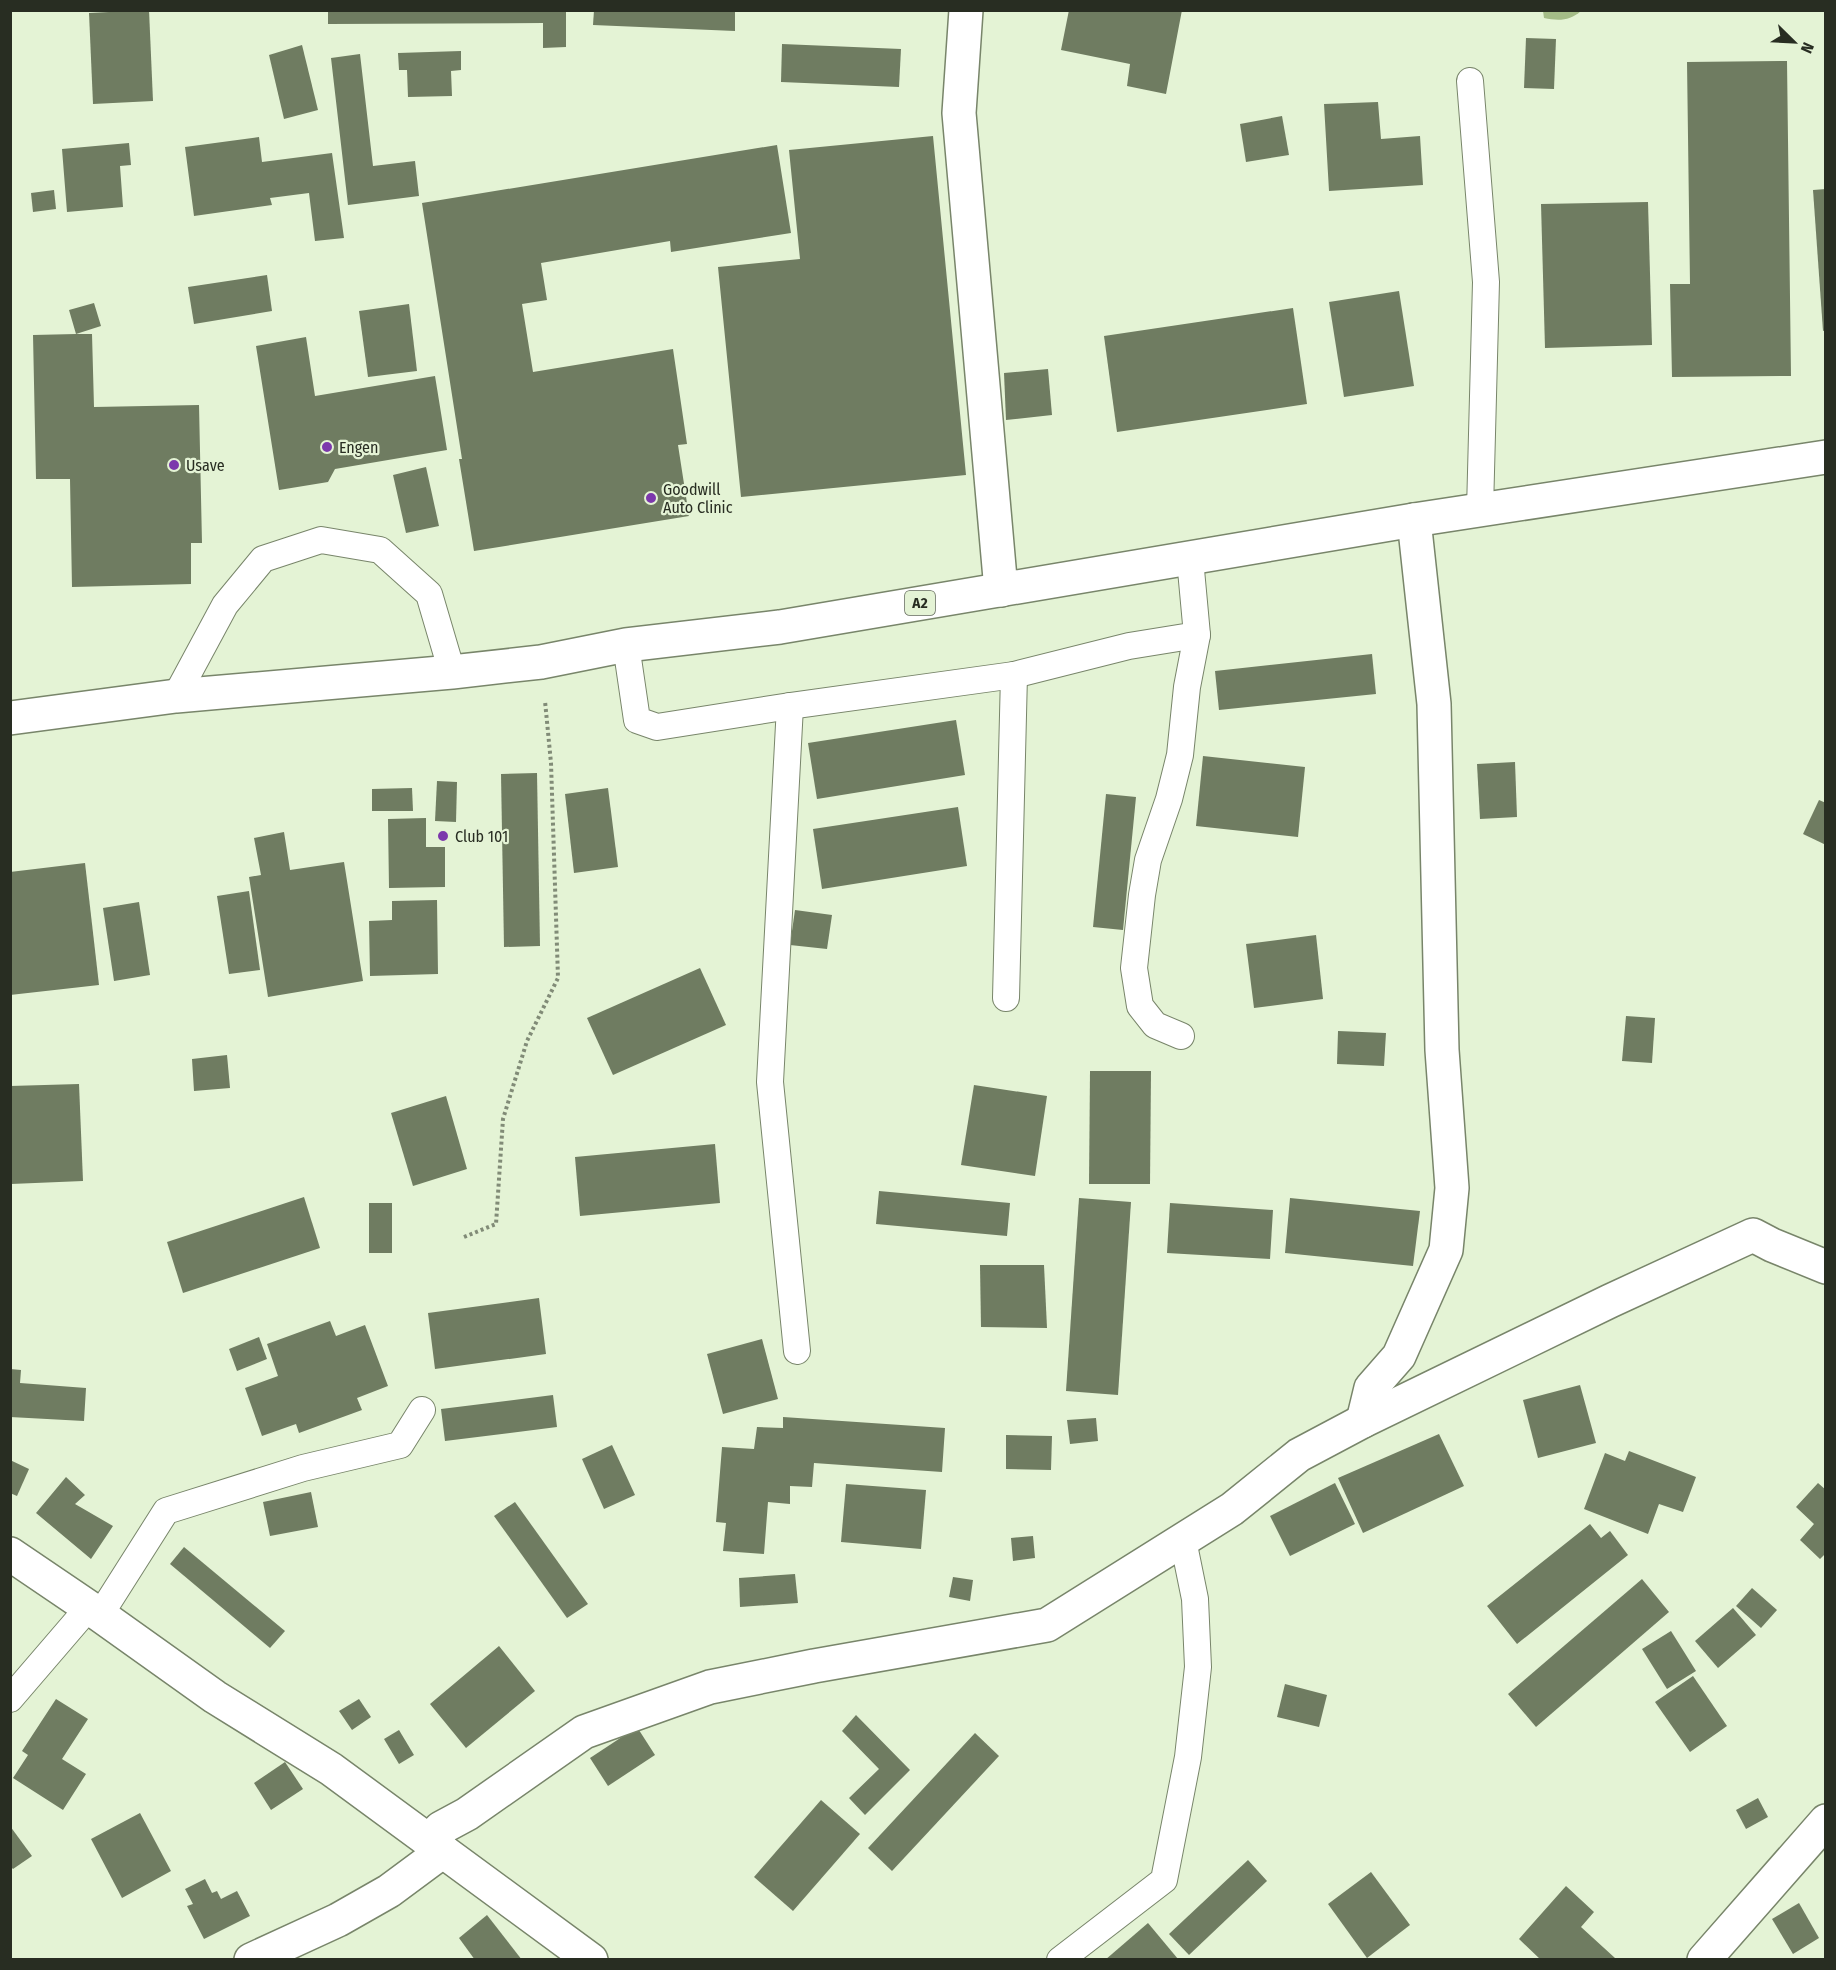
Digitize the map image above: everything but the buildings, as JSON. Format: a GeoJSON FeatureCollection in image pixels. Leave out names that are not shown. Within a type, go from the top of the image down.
{"type":"FeatureCollection","features":[{"type":"Feature","properties":{"kind":"street"},"geometry":{"type":"LineString","coordinates":[[966,10],[959,113],[1001,590]]}},
{"type":"Feature","properties":{"kind":"street","name":"A2"},"geometry":{"type":"LineString","coordinates":[[10,718],[176,696],[541,662],[626,645],[780,627],[1414,520],[1826,457]]}},
{"type":"Feature","properties":{"kind":"street"},"geometry":{"type":"LineString","coordinates":[[1363,1421],[1371,1388],[1399,1356],[1446,1250],[1452,1188],[1442,1050],[1434,704],[1414,520]]}},
{"type":"Feature","properties":{"kind":"street"},"geometry":{"type":"LineString","coordinates":[[251,1959],[338,1920],[389,1891],[436,1846],[441,1828],[467,1814],[584,1732],[710,1687],[814,1666],[1047,1625],[1232,1509],[1299,1455],[1363,1421],[1610,1300],[1754,1234],[1772,1245],[1826,1267]]}},
{"type":"Feature","properties":{"kind":"street"},"geometry":{"type":"LineString","coordinates":[[10,1554],[95,1611],[215,1697],[331,1769],[591,1959]]}},
{"type":"Feature","properties":{"kind":"street"},"geometry":{"type":"LineString","coordinates":[[1704,1959],[1826,1821]]}},
{"type":"Feature","properties":{"kind":"lane"},"geometry":{"type":"LineString","coordinates":[[1470,81],[1486,282],[1480,510]]}},
{"type":"Feature","properties":{"kind":"lane"},"geometry":{"type":"LineString","coordinates":[[176,696],[225,605],[263,559],[321,540],[380,550],[429,594],[452,672]]}},
{"type":"Feature","properties":{"kind":"lane"},"geometry":{"type":"LineString","coordinates":[[1181,1036],[1155,1025],[1140,1006],[1134,968],[1148,860],[1169,799],[1180,755],[1187,687],[1197,634],[1190,559]]}},
{"type":"Feature","properties":{"kind":"lane"},"geometry":{"type":"LineString","coordinates":[[626,645],[637,720],[657,727],[1014,675],[1130,646],[1197,634]]}},
{"type":"Feature","properties":{"kind":"lane"},"geometry":{"type":"LineString","coordinates":[[1006,998],[1014,675]]}},
{"type":"Feature","properties":{"kind":"lane"},"geometry":{"type":"LineString","coordinates":[[790,706],[770,1082],[797,1351]]}},
{"type":"Feature","properties":{"kind":"lane"},"geometry":{"type":"LineString","coordinates":[[10,1699],[95,1611],[166,1511],[303,1468],[400,1445],[422,1410]]}},
{"type":"Feature","properties":{"kind":"lane"},"geometry":{"type":"LineString","coordinates":[[1060,1959],[1164,1880],[1188,1757],[1198,1667],[1195,1599],[1183,1540]]}},
{"type":"Feature","properties":{"kind":"path"},"geometry":{"type":"LineString","coordinates":[[464,1237],[496,1224],[503,1119],[527,1041],[558,978],[551,763],[541,662]]}},
{"type":"Feature","properties":{"kind":"green space"},"geometry":{"type":"Polygon","coordinates":[[[1543,10],[1581,11],[1573,17],[1559,20],[1544,18],[1543,10]]]}},
{"type":"Feature","properties":{"kind":"place","name":"Engen"},"geometry":{"type":"Point","coordinates":[327,447]}},
{"type":"Feature","properties":{"kind":"place","name":"Usave"},"geometry":{"type":"Point","coordinates":[174,465]}},
{"type":"Feature","properties":{"kind":"place","name":"Goodwill Auto Clinic"},"geometry":{"type":"Point","coordinates":[651,498]}},
{"type":"Feature","properties":{"kind":"place","name":"Club 101"},"geometry":{"type":"Point","coordinates":[443,836]}}]}
